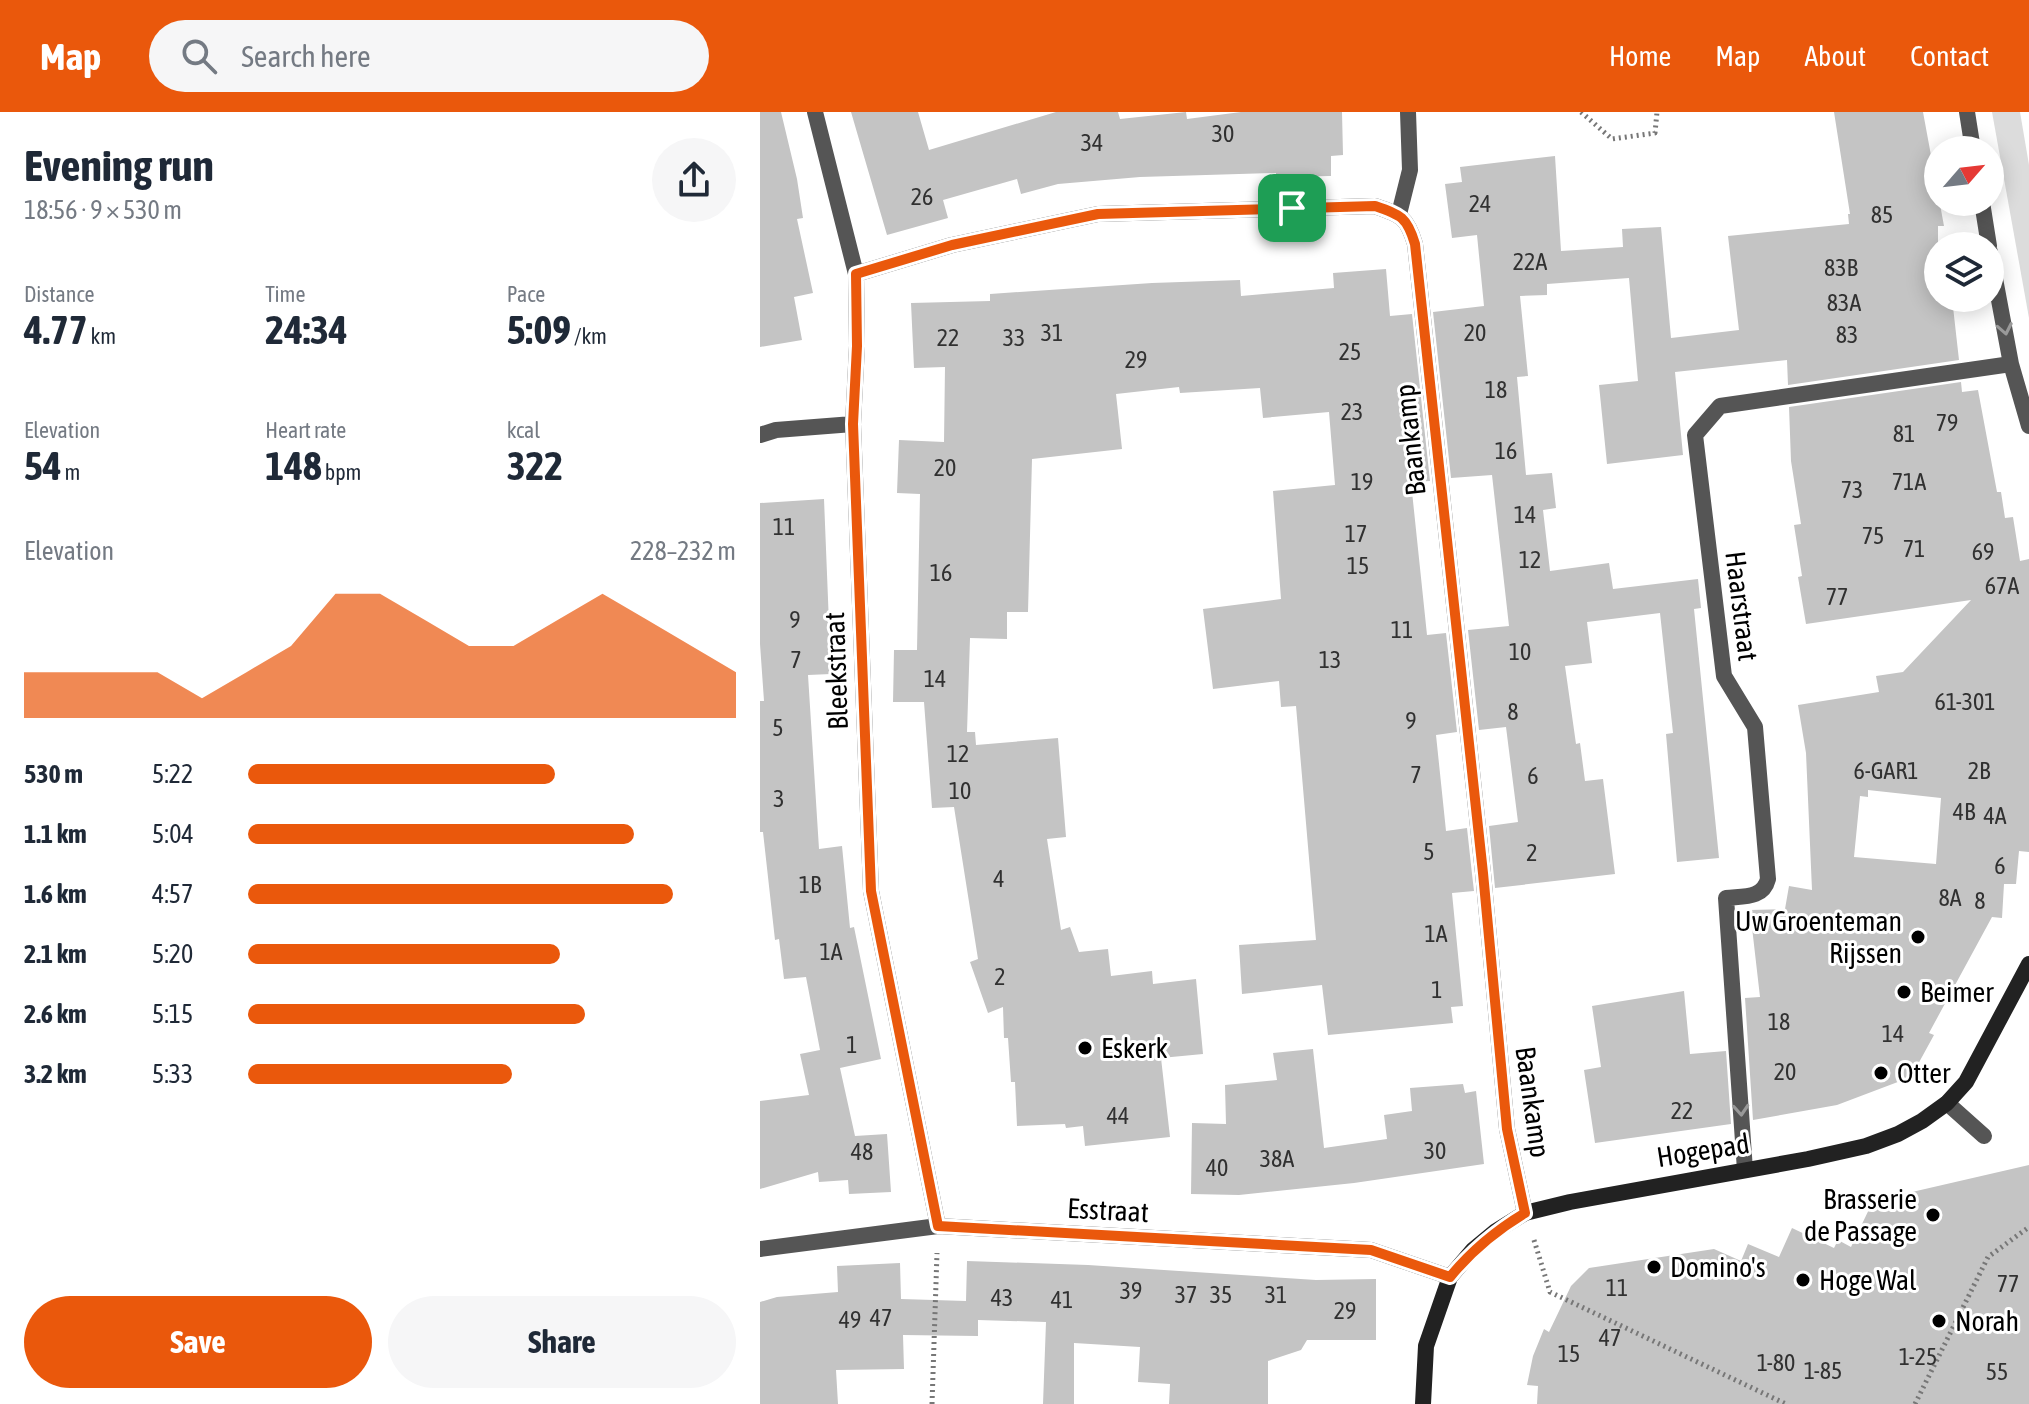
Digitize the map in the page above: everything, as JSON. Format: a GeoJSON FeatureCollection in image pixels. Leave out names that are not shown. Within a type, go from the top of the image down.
{"type":"FeatureCollection","features":[{"type":"Feature","properties":{"kind":"street","name":"Bleekstraat"},"geometry":{"type":"LineString","coordinates":[[815,112],[856,274],[857,346],[853,424],[871,891],[938,1226]]}},
{"type":"Feature","properties":{"kind":"street"},"geometry":{"type":"LineString","coordinates":[[856,274],[952,245],[1098,214],[1375,206],[1399,214],[1410,170],[1408,112]]}},
{"type":"Feature","properties":{"kind":"street"},"geometry":{"type":"LineString","coordinates":[[1967,112],[1971,136]]}},
{"type":"Feature","properties":{"kind":"street","name":"Baankamp"},"geometry":{"type":"LineString","coordinates":[[1399,214],[1410,226],[1415,244],[1483,873],[1507,1129],[1525,1213]]}},
{"type":"Feature","properties":{"kind":"street"},"geometry":{"type":"LineString","coordinates":[[2001,312],[2011,364],[2029,426]]}},
{"type":"Feature","properties":{"kind":"street","name":"Haarstraat"},"geometry":{"type":"LineString","coordinates":[[1745,1170],[1726,898],[1757,895],[1766,888],[1768,879],[1755,727],[1724,676],[1695,435],[1720,406],[2011,364]]}},
{"type":"Feature","properties":{"kind":"street"},"geometry":{"type":"LineString","coordinates":[[760,435],[776,430],[853,424]]}},
{"type":"Feature","properties":{"kind":"street","name":"Hogepad"},"geometry":{"type":"LineString","coordinates":[[1423,1404],[1426,1346],[1450,1277],[1473,1250],[1496,1231],[1525,1213],[1643,1187],[1866,1146],[1898,1134],[1947,1103],[1966,1082],[2029,964]]}},
{"type":"Feature","properties":{"kind":"street"},"geometry":{"type":"LineString","coordinates":[[1947,1103],[1984,1136]]}},
{"type":"Feature","properties":{"kind":"street","name":"Esstraat"},"geometry":{"type":"LineString","coordinates":[[760,1249],[938,1226],[1371,1250],[1450,1277]]}},
{"type":"Feature","properties":{"kind":"path"},"geometry":{"type":"LineString","coordinates":[[1581,112],[1612,139],[1655,133],[1657,112]]}},
{"type":"Feature","properties":{"kind":"path"},"geometry":{"type":"LineString","coordinates":[[1525,1213],[1550,1292],[1786,1404]]}},
{"type":"Feature","properties":{"kind":"path"},"geometry":{"type":"LineString","coordinates":[[932,1404],[938,1226]]}},
{"type":"Feature","properties":{"kind":"path"},"geometry":{"type":"LineString","coordinates":[[1915,1404],[1988,1257],[2029,1227]]}},
{"type":"Feature","properties":{"kind":"shaded area"},"geometry":{"type":"Polygon","coordinates":[[[1992,112],[2020,112],[2029,165],[2029,318],[2004,179],[2004,136],[1996,136],[1992,112]]]}},
{"type":"Feature","properties":{"kind":"building"},"geometry":{"type":"Polygon","coordinates":[[[760,112],[781,112],[797,179],[803,218],[797,219],[813,293],[794,297],[802,340],[760,347],[760,112]]]}},
{"type":"Feature","properties":{"kind":"building"},"geometry":{"type":"Polygon","coordinates":[[[851,112],[918,112],[929,150],[1056,112],[1118,112],[1120,119],[1186,112],[1187,119],[1241,112],[1342,112],[1343,155],[1331,156],[1331,176],[1276,177],[1276,173],[1140,177],[1058,184],[1021,194],[1017,179],[943,200],[948,218],[887,235],[851,112]]]}},
{"type":"Feature","properties":{"kind":"building"},"geometry":{"type":"Polygon","coordinates":[[[1834,112],[1923,112],[1927,136],[1924,136],[1924,216],[1942,216],[1944,226],[1938,226],[1938,232],[1924,232],[1924,312],[1954,312],[1959,360],[1788,385],[1787,360],[1675,372],[1683,455],[1607,464],[1599,385],[1638,381],[1629,278],[1547,284],[1547,295],[1520,296],[1528,376],[1517,377],[1526,475],[1552,473],[1556,508],[1543,510],[1550,571],[1609,563],[1613,589],[1698,579],[1701,608],[1694,609],[1719,858],[1677,862],[1666,734],[1673,733],[1660,613],[1587,622],[1592,663],[1565,666],[1576,744],[1580,743],[1585,781],[1603,779],[1615,874],[1495,888],[1489,826],[1518,822],[1506,727],[1479,730],[1468,630],[1509,626],[1492,475],[1451,478],[1433,312],[1484,306],[1477,235],[1452,238],[1445,184],[1462,182],[1460,167],[1555,156],[1561,251],[1623,247],[1622,229],[1661,227],[1671,338],[1739,330],[1728,236],[1849,224],[1834,112]]]}},
{"type":"Feature","properties":{"kind":"building"},"geometry":{"type":"Polygon","coordinates":[[[1386,269],[1390,316],[1412,314],[1430,481],[1411,482],[1427,635],[1446,633],[1457,732],[1436,735],[1446,831],[1467,828],[1474,891],[1452,893],[1463,1006],[1451,1007],[1453,1023],[1328,1035],[1322,985],[1242,994],[1239,945],[1316,940],[1296,706],[1281,707],[1279,681],[1213,689],[1203,609],[1281,599],[1273,491],[1335,485],[1329,412],[1263,418],[1260,388],[1180,393],[1179,387],[1116,394],[1122,449],[1032,459],[1028,612],[1007,612],[1007,639],[970,638],[967,732],[975,732],[976,745],[1058,738],[1066,837],[1047,839],[1061,930],[1070,927],[1079,952],[1108,949],[1111,976],[1152,971],[1153,984],[1196,979],[1203,1054],[1161,1058],[1170,1137],[1085,1146],[1083,1126],[1017,1126],[1015,1082],[1011,1082],[1003,1007],[988,1013],[970,962],[978,959],[954,807],[932,808],[924,702],[893,702],[894,650],[917,650],[920,494],[897,493],[899,440],[944,442],[945,367],[914,368],[911,303],[990,301],[990,294],[1240,280],[1241,296],[1334,288],[1333,273],[1386,269]]]}},
{"type":"Feature","properties":{"kind":"building"},"geometry":{"type":"Polygon","coordinates":[[[1961,382],[1962,392],[1978,390],[1997,492],[2001,492],[2005,518],[2013,517],[2020,561],[2029,559],[2029,852],[2019,851],[2016,884],[2004,884],[2002,918],[1992,917],[1929,1033],[1934,1035],[1911,1077],[1837,1105],[1753,1120],[1745,998],[1760,997],[1750,910],[1785,909],[1789,886],[1812,890],[1806,753],[1798,705],[1879,692],[1876,676],[1903,672],[1971,600],[1806,624],[1798,577],[1802,576],[1794,525],[1801,524],[1791,461],[1789,407],[1961,382]],[[1868,790],[1868,797],[1860,796],[1854,857],[1936,864],[1941,798],[1868,790]]]}},
{"type":"Feature","properties":{"kind":"building"},"geometry":{"type":"Polygon","coordinates":[[[824,499],[831,674],[808,675],[819,849],[842,846],[850,928],[854,927],[881,1059],[840,1068],[855,1136],[887,1134],[891,1192],[849,1194],[848,1180],[819,1182],[818,1172],[760,1189],[760,1101],[809,1095],[800,1054],[820,1050],[806,977],[784,979],[779,939],[775,940],[763,832],[760,832],[760,701],[764,701],[760,644],[760,503],[824,499]]]}},
{"type":"Feature","properties":{"kind":"building"},"geometry":{"type":"Polygon","coordinates":[[[1684,991],[1690,1054],[1726,1051],[1731,1124],[1595,1143],[1584,1070],[1601,1067],[1592,1006],[1684,991]]]}},
{"type":"Feature","properties":{"kind":"building"},"geometry":{"type":"Polygon","coordinates":[[[1313,1049],[1324,1148],[1387,1139],[1384,1115],[1412,1111],[1410,1088],[1463,1084],[1465,1093],[1476,1091],[1484,1164],[1354,1183],[1239,1195],[1191,1194],[1192,1123],[1226,1124],[1225,1085],[1277,1080],[1273,1053],[1313,1049]]]}},
{"type":"Feature","properties":{"kind":"building","name":"Hoge Wal"},"geometry":{"type":"Polygon","coordinates":[[[2029,1165],[2029,1404],[1537,1404],[1538,1386],[1527,1385],[1533,1356],[1544,1329],[1549,1332],[1571,1286],[1589,1268],[1714,1249],[1741,1261],[1748,1244],[1779,1257],[1792,1228],[1834,1248],[1838,1240],[1851,1247],[1873,1201],[2029,1165]]]}},
{"type":"Feature","properties":{"kind":"building"},"geometry":{"type":"Polygon","coordinates":[[[967,1261],[1088,1265],[1316,1280],[1376,1279],[1376,1340],[1307,1340],[1301,1350],[1268,1361],[1268,1404],[1169,1404],[1170,1384],[1138,1382],[1140,1347],[1074,1343],[1074,1404],[1043,1404],[1046,1322],[978,1320],[978,1336],[903,1335],[904,1369],[836,1370],[838,1404],[760,1404],[760,1302],[777,1297],[838,1292],[837,1266],[900,1263],[901,1299],[966,1301],[967,1261]]]}},
{"type":"Feature","properties":{"kind":"place","name":"Uw Groenteman Rijssen"},"geometry":{"type":"Point","coordinates":[1918,937]}},
{"type":"Feature","properties":{"kind":"place","name":"Beimer"},"geometry":{"type":"Point","coordinates":[1904,992]}},
{"type":"Feature","properties":{"kind":"place","name":"Eskerk"},"geometry":{"type":"Point","coordinates":[1085,1048]}},
{"type":"Feature","properties":{"kind":"place","name":"Otter"},"geometry":{"type":"Point","coordinates":[1881,1073]}},
{"type":"Feature","properties":{"kind":"place","name":"Brasserie de Passage"},"geometry":{"type":"Point","coordinates":[1933,1215]}},
{"type":"Feature","properties":{"kind":"place","name":"Domino's"},"geometry":{"type":"Point","coordinates":[1654,1267]}},
{"type":"Feature","properties":{"kind":"place","name":"Hoge Wal"},"geometry":{"type":"Point","coordinates":[1803,1280]}},
{"type":"Feature","properties":{"kind":"place","name":"Norah"},"geometry":{"type":"Point","coordinates":[1939,1321]}},
{"type":"Feature","properties":{"kind":"route"},"geometry":{"type":"LineString","coordinates":[[1375,206],[1399,214],[1410,226],[1415,244],[1483,873],[1507,1129],[1525,1213],[1473,1250],[1450,1277],[1371,1250],[938,1226],[871,891],[853,424],[857,346],[856,274],[952,245],[1098,214],[1292,208],[1375,206]]}}]}
